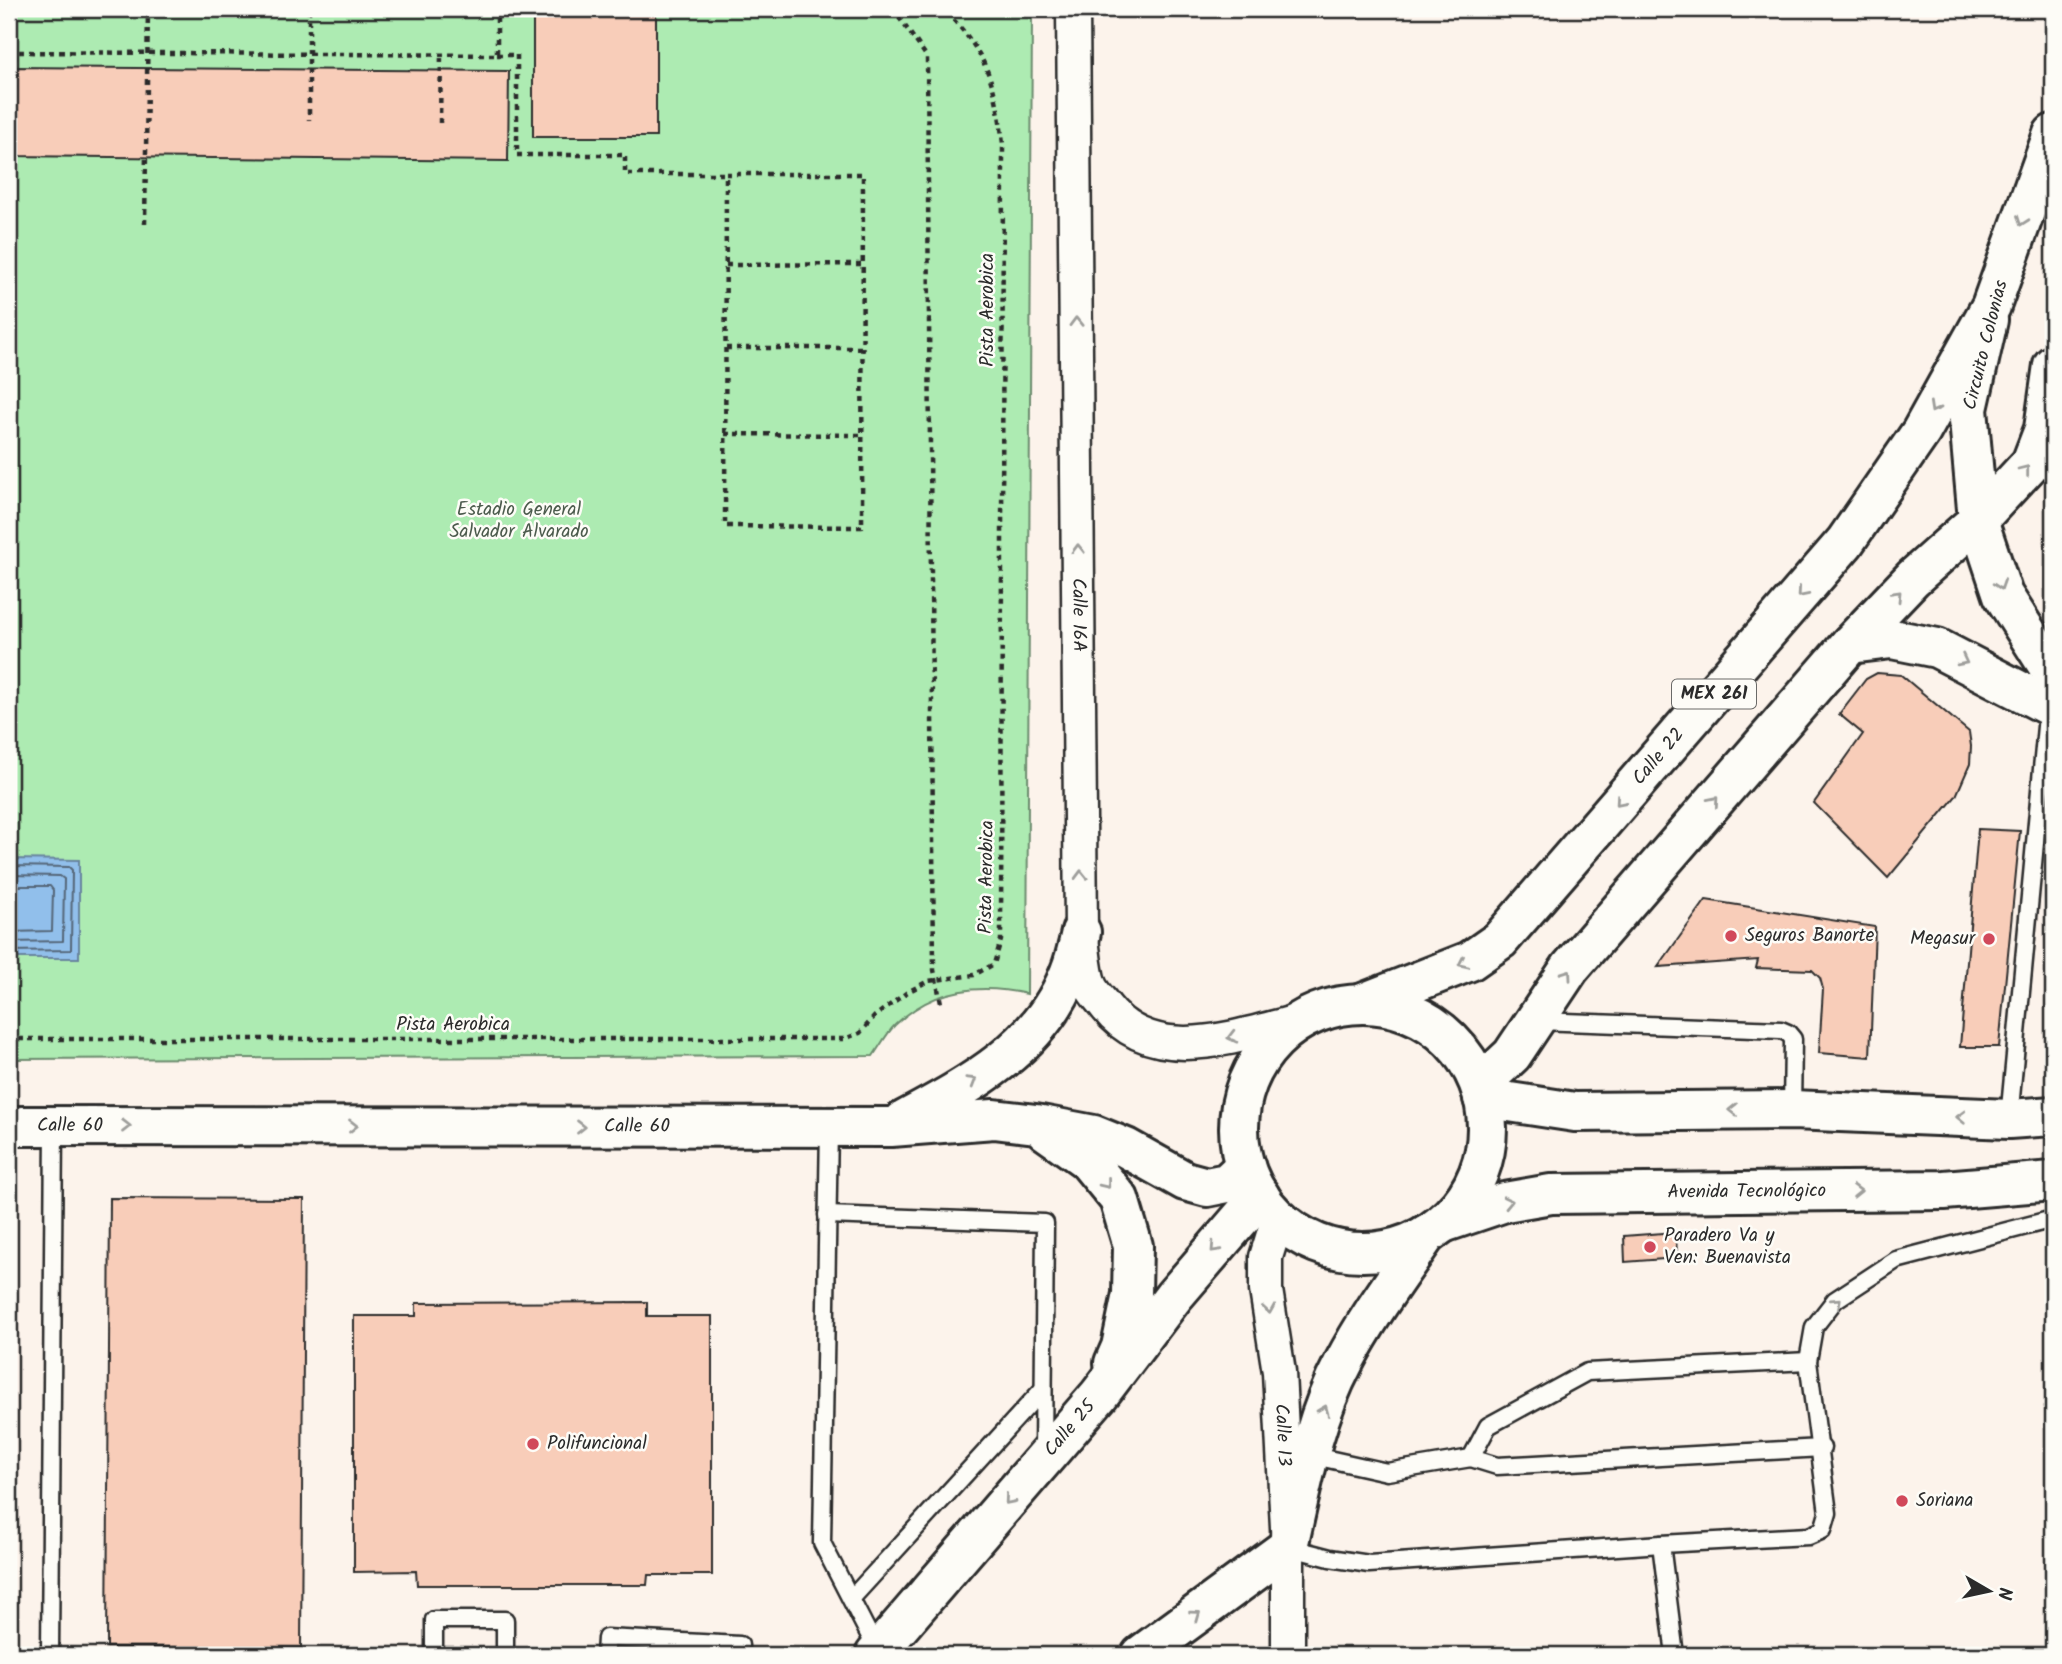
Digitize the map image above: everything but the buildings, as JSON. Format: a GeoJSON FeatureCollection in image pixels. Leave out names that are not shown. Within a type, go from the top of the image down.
{"type":"FeatureCollection","features":[{"type":"Feature","properties":{"kind":"main road","name":"Circuito Colonias"},"geometry":{"type":"LineString","coordinates":[[2052,695],[2046,663],[2003,595],[1979,520],[1968,409],[1991,306],[2053,134]]}},
{"type":"Feature","properties":{"kind":"main road","name":"Calle 22"},"geometry":{"type":"LineString","coordinates":[[1363,1003],[1470,961],[1500,940],[1845,542],[1921,432],[1991,306]]}},
{"type":"Feature","properties":{"kind":"main road"},"geometry":{"type":"LineString","coordinates":[[1481,1092],[1512,1055],[1570,968],[1850,644],[1913,578],[1979,520],[2031,463],[2044,429],[2053,365]]}},
{"type":"Feature","properties":{"kind":"main road"},"geometry":{"type":"LineString","coordinates":[[1850,644],[1892,639],[1937,648],[2052,695]]}},
{"type":"Feature","properties":{"kind":"main road"},"geometry":{"type":"LineString","coordinates":[[891,1127],[990,1070],[1023,1044],[1055,1002],[1070,973],[1082,932]]}},
{"type":"Feature","properties":{"kind":"main road"},"geometry":{"type":"LineString","coordinates":[[1142,1655],[1288,1547],[1319,1423],[1342,1365],[1375,1311],[1435,1228],[1459,1206],[1472,1187],[1481,1166],[1487,1121],[1481,1092],[1464,1055],[1441,1031],[1427,1021],[1396,1008],[1363,1003],[1318,1012],[1298,1021],[1276,1038],[1259,1060],[1247,1084],[1241,1111],[1239,1139],[1261,1194],[1309,1240],[1349,1251],[1390,1249],[1435,1228]]}},
{"type":"Feature","properties":{"kind":"main road"},"geometry":{"type":"LineString","coordinates":[[1481,1092],[1574,1112],[1792,1110],[2009,1119],[2053,1116]]}},
{"type":"Feature","properties":{"kind":"main road","name":"Calle 60"},"geometry":{"type":"LineString","coordinates":[[9,1126],[891,1127],[994,1119],[1094,1135],[1126,1148],[1185,1181],[1207,1187],[1227,1183],[1261,1194]]}},
{"type":"Feature","properties":{"kind":"main road"},"geometry":{"type":"LineString","coordinates":[[1036,1124],[1087,1160],[1119,1199],[1133,1246],[1132,1294],[1121,1347],[1099,1395]]}},
{"type":"Feature","properties":{"kind":"main road","name":"Avenida Tecnológico"},"geometry":{"type":"LineString","coordinates":[[1435,1228],[1506,1202],[1551,1194],[1944,1190],[2053,1181]]}},
{"type":"Feature","properties":{"kind":"main road","name":"Calle 25"},"geometry":{"type":"LineString","coordinates":[[876,1653],[1099,1395],[1174,1296],[1261,1194]]}},
{"type":"Feature","properties":{"kind":"street","name":"Calle 16A"},"geometry":{"type":"LineString","coordinates":[[1073,9],[1082,932],[1090,986],[1118,1021],[1145,1037],[1176,1043],[1212,1042],[1298,1021]]}},
{"type":"Feature","properties":{"kind":"street","name":"Calle 13"},"geometry":{"type":"LineString","coordinates":[[1261,1194],[1266,1290],[1279,1372],[1288,1547],[1287,1655]]}},
{"type":"Feature","properties":{"kind":"lane"},"geometry":{"type":"LineString","coordinates":[[2009,1119],[2052,695]]}},
{"type":"Feature","properties":{"kind":"lane"},"geometry":{"type":"LineString","coordinates":[[1535,1021],[1781,1030],[1793,1039],[1792,1110]]}},
{"type":"Feature","properties":{"kind":"lane"},"geometry":{"type":"LineString","coordinates":[[50,1655],[54,1126]]}},
{"type":"Feature","properties":{"kind":"lane"},"geometry":{"type":"LineString","coordinates":[[829,1127],[821,1544],[876,1653]]}},
{"type":"Feature","properties":{"kind":"lane"},"geometry":{"type":"LineString","coordinates":[[827,1215],[1045,1223],[1042,1461]]}},
{"type":"Feature","properties":{"kind":"lane"},"geometry":{"type":"LineString","coordinates":[[1288,1547],[1330,1558],[1369,1564],[1809,1536],[1823,1530],[1828,1513],[1822,1448],[1808,1361],[1814,1328],[1835,1300],[1896,1261],[2053,1219]]}},
{"type":"Feature","properties":{"kind":"lane"},"geometry":{"type":"LineString","coordinates":[[1472,1458],[1488,1426],[1587,1372],[1808,1361]]}},
{"type":"Feature","properties":{"kind":"lane"},"geometry":{"type":"LineString","coordinates":[[851,1599],[1043,1389]]}},
{"type":"Feature","properties":{"kind":"lane"},"geometry":{"type":"LineString","coordinates":[[1310,1455],[1387,1472],[1472,1458],[1497,1466],[1822,1448]]}},
{"type":"Feature","properties":{"kind":"lane"},"geometry":{"type":"LineString","coordinates":[[1661,1544],[1675,1655]]}},
{"type":"Feature","properties":{"kind":"lane"},"geometry":{"type":"LineString","coordinates":[[434,1655],[434,1620],[505,1620],[505,1655]]}},
{"type":"Feature","properties":{"kind":"lane"},"geometry":{"type":"LineString","coordinates":[[605,1655],[606,1638],[740,1645],[740,1655]]}},
{"type":"Feature","properties":{"kind":"path"},"geometry":{"type":"LineString","coordinates":[[145,224],[148,9]]}},
{"type":"Feature","properties":{"kind":"path"},"geometry":{"type":"LineString","coordinates":[[309,9],[309,120]]}},
{"type":"Feature","properties":{"kind":"path"},"geometry":{"type":"LineString","coordinates":[[497,9],[497,55]]}},
{"type":"Feature","properties":{"kind":"path"},"geometry":{"type":"LineString","coordinates":[[893,9],[927,57],[936,980],[941,1003]]}},
{"type":"Feature","properties":{"kind":"path","name":"Pista Aerobica"},"geometry":{"type":"LineString","coordinates":[[9,1039],[844,1039],[860,1032],[875,1016],[906,993],[936,980],[974,975],[994,964],[1001,940],[1003,144],[999,108],[988,73],[973,42],[943,9]]}},
{"type":"Feature","properties":{"kind":"path"},"geometry":{"type":"LineString","coordinates":[[14,120],[12,52],[517,55],[517,155],[625,155],[625,174],[726,174],[863,174],[862,527],[725,526],[726,174]]}},
{"type":"Feature","properties":{"kind":"path"},"geometry":{"type":"LineString","coordinates":[[440,123],[441,54]]}},
{"type":"Feature","properties":{"kind":"path"},"geometry":{"type":"LineString","coordinates":[[726,265],[862,264]]}},
{"type":"Feature","properties":{"kind":"path"},"geometry":{"type":"LineString","coordinates":[[726,348],[862,348]]}},
{"type":"Feature","properties":{"kind":"path"},"geometry":{"type":"LineString","coordinates":[[725,434],[862,435]]}},
{"type":"Feature","properties":{"kind":"green space","name":"Estadio General Salvador Alvarado"},"geometry":{"type":"Polygon","coordinates":[[[9,9],[1032,9],[1027,994],[974,989],[940,996],[924,1003],[895,1025],[873,1056],[9,1059],[9,9]]]}},
{"type":"Feature","properties":{"kind":"water"},"geometry":{"type":"Polygon","coordinates":[[[9,859],[79,860],[79,958],[9,958],[9,859]]]}},
{"type":"Feature","properties":{"kind":"place","name":"Seguros Banorte"},"geometry":{"type":"Point","coordinates":[1731,936]}},
{"type":"Feature","properties":{"kind":"place","name":"Megasur"},"geometry":{"type":"Point","coordinates":[1989,939]}},
{"type":"Feature","properties":{"kind":"place","name":"Paradero Va y Ven: Buenavista"},"geometry":{"type":"Point","coordinates":[1650,1247]}},
{"type":"Feature","properties":{"kind":"place","name":"Polifuncional"},"geometry":{"type":"Point","coordinates":[533,1444]}},
{"type":"Feature","properties":{"kind":"place","name":"Soriana"},"geometry":{"type":"Point","coordinates":[1902,1501]}}]}
